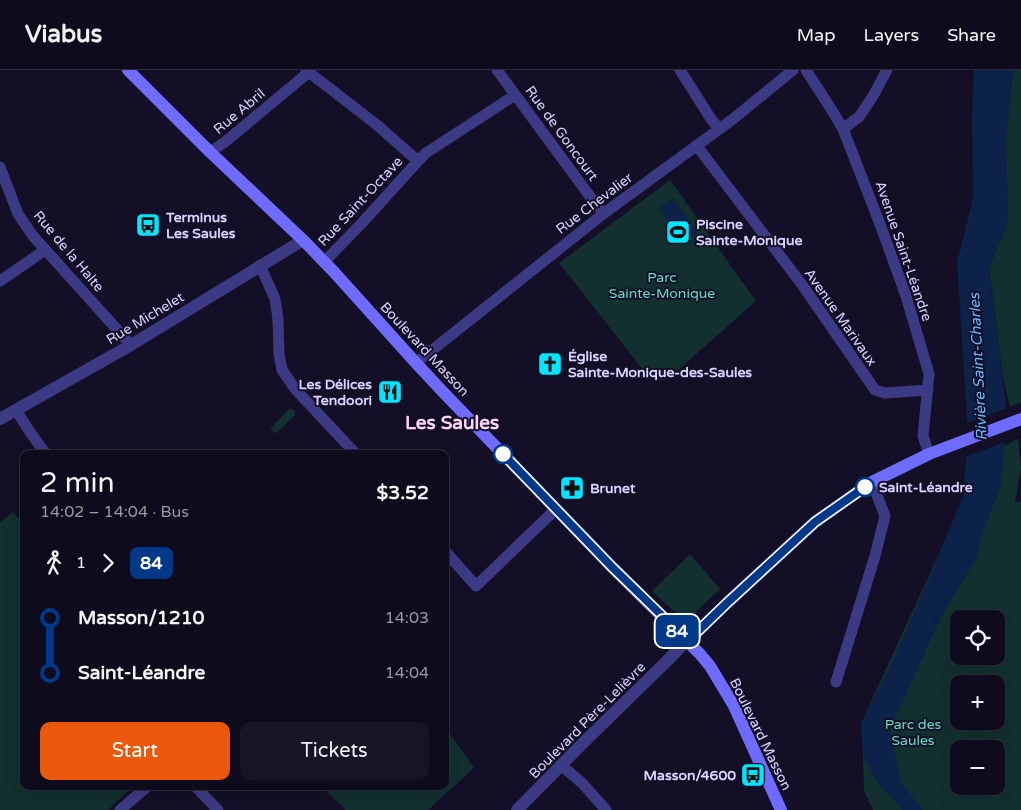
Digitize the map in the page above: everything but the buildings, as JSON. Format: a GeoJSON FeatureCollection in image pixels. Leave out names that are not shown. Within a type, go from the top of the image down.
{"type":"FeatureCollection","features":[{"type":"Feature","properties":{"kind":"main road","name":"Boulevard Masson"},"geometry":{"type":"LineString","coordinates":[[128,70],[324,262],[416,363],[612,567],[687,640],[710,666],[734,706],[781,810]]}},
{"type":"Feature","properties":{"kind":"main road","name":"Boulevard Père-Lelièvre"},"geometry":{"type":"LineString","coordinates":[[687,640],[815,522],[872,482],[929,454],[1015,421]]}},
{"type":"Feature","properties":{"kind":"street","name":"Rue de Goncourt"},"geometry":{"type":"LineString","coordinates":[[497,70],[603,214]]}},
{"type":"Feature","properties":{"kind":"street"},"geometry":{"type":"LineString","coordinates":[[680,70],[719,129]]}},
{"type":"Feature","properties":{"kind":"street","name":"Rue Chevalier"},"geometry":{"type":"LineString","coordinates":[[416,363],[603,214],[697,146],[793,70]]}},
{"type":"Feature","properties":{"kind":"street","name":"Avenue Saint-Léandre"},"geometry":{"type":"LineString","coordinates":[[806,70],[843,129],[906,296],[929,374],[923,436],[929,454]]}},
{"type":"Feature","properties":{"kind":"street"},"geometry":{"type":"LineString","coordinates":[[843,129],[858,117],[873,96],[886,70]]}},
{"type":"Feature","properties":{"kind":"street","name":"Rue Abril"},"geometry":{"type":"LineString","coordinates":[[210,152],[225,142],[307,71]]}},
{"type":"Feature","properties":{"kind":"street"},"geometry":{"type":"LineString","coordinates":[[307,71],[377,125],[418,161]]}},
{"type":"Feature","properties":{"kind":"street","name":"Rue Saint-Octave"},"geometry":{"type":"LineString","coordinates":[[324,262],[426,153],[515,95]]}},
{"type":"Feature","properties":{"kind":"street","name":"Avenue Marivaux"},"geometry":{"type":"LineString","coordinates":[[697,146],[802,286],[875,390],[885,393],[928,390]]}},
{"type":"Feature","properties":{"kind":"street","name":"Rue de la Halte"},"geometry":{"type":"LineString","coordinates":[[0,167],[18,214],[45,250],[131,345]]}},
{"type":"Feature","properties":{"kind":"street","name":"Rue Michelet"},"geometry":{"type":"LineString","coordinates":[[0,419],[131,345],[302,240]]}},
{"type":"Feature","properties":{"kind":"street"},"geometry":{"type":"LineString","coordinates":[[0,281],[45,250]]}},
{"type":"Feature","properties":{"kind":"street"},"geometry":{"type":"LineString","coordinates":[[260,265],[275,299],[282,370],[296,390],[352,450]]}},
{"type":"Feature","properties":{"kind":"street"},"geometry":{"type":"LineString","coordinates":[[16,410],[43,450]]}},
{"type":"Feature","properties":{"kind":"street"},"geometry":{"type":"LineString","coordinates":[[836,682],[875,556],[885,516],[872,482]]}},
{"type":"Feature","properties":{"kind":"street"},"geometry":{"type":"LineString","coordinates":[[449,556],[476,586],[556,509]]}},
{"type":"Feature","properties":{"kind":"street","name":"Boulevard Père-Lelièvre"},"geometry":{"type":"LineString","coordinates":[[517,810],[687,640]]}},
{"type":"Feature","properties":{"kind":"street"},"geometry":{"type":"LineString","coordinates":[[561,765],[582,782],[606,810]]}},
{"type":"Feature","properties":{"kind":"street"},"geometry":{"type":"LineString","coordinates":[[120,810],[143,790]]}},
{"type":"Feature","properties":{"kind":"street"},"geometry":{"type":"LineString","coordinates":[[199,790],[218,810]]}},
{"type":"Feature","properties":{"kind":"green space"},"geometry":{"type":"Polygon","coordinates":[[[1013,70],[1021,70],[1021,402],[1010,407],[1003,377],[989,267],[1008,222],[1006,139],[1013,70]]]}},
{"type":"Feature","properties":{"kind":"green space","name":"Parc Sainte-Monique"},"geometry":{"type":"Polygon","coordinates":[[[670,180],[756,301],[668,379],[660,381],[648,376],[559,263],[670,180]]]}},
{"type":"Feature","properties":{"kind":"green space"},"geometry":{"type":"Polygon","coordinates":[[[289,409],[295,411],[295,415],[277,433],[273,432],[271,428],[289,409]]]}},
{"type":"Feature","properties":{"kind":"green space","name":"Parc des Saules"},"geometry":{"type":"Polygon","coordinates":[[[1018,439],[1021,468],[1015,502],[1021,502],[1021,810],[873,810],[864,791],[863,755],[869,766],[863,719],[959,510],[1004,446],[1018,439]]]}},
{"type":"Feature","properties":{"kind":"green space"},"geometry":{"type":"Polygon","coordinates":[[[13,512],[20,520],[20,790],[129,790],[108,810],[0,810],[0,522],[13,512]]]}},
{"type":"Feature","properties":{"kind":"green space"},"geometry":{"type":"Polygon","coordinates":[[[690,554],[720,589],[695,613],[684,615],[671,608],[652,591],[690,554]]]}},
{"type":"Feature","properties":{"kind":"green space"},"geometry":{"type":"Polygon","coordinates":[[[449,732],[474,768],[428,810],[346,810],[325,790],[449,790],[449,732]]]}},
{"type":"Feature","properties":{"kind":"water","name":"Rivière Saint-Charles"},"geometry":{"type":"Polygon","coordinates":[[[974,70],[1013,70],[1006,139],[1008,222],[989,267],[1007,413],[1001,486],[982,533],[976,559],[941,617],[890,729],[901,783],[923,810],[902,810],[875,779],[863,755],[861,724],[894,658],[963,496],[968,432],[957,263],[973,198],[972,114],[974,70]]]}},
{"type":"Feature","properties":{"kind":"water"},"geometry":{"type":"Polygon","coordinates":[[[673,198],[697,233],[682,243],[659,208],[673,198]]]}},
{"type":"Feature","properties":{"kind":"pier"},"geometry":{"type":"Polygon","coordinates":[[[1009,407],[1007,441],[963,458],[965,424],[1009,407]]]}},
{"type":"Feature","properties":{"kind":"bus line","name":"84"},"geometry":{"type":"LineString","coordinates":[[503,454],[666,622],[687,640],[815,522],[865,487]]}},
{"type":"Feature","properties":{"kind":"place","name":"Terminus Les Saules"},"geometry":{"type":"Point","coordinates":[148,225]}},
{"type":"Feature","properties":{"kind":"place","name":"Piscine Sainte-Monique"},"geometry":{"type":"Point","coordinates":[678,232]}},
{"type":"Feature","properties":{"kind":"place","name":"Église Sainte-Monique-des-Saules"},"geometry":{"type":"Point","coordinates":[550,364]}},
{"type":"Feature","properties":{"kind":"place","name":"Les Délices Tendoori"},"geometry":{"type":"Point","coordinates":[390,392]}},
{"type":"Feature","properties":{"kind":"place","name":"Saint-Léandre"},"geometry":{"type":"Point","coordinates":[865,487]}},
{"type":"Feature","properties":{"kind":"place","name":"Brunet"},"geometry":{"type":"Point","coordinates":[572,488]}},
{"type":"Feature","properties":{"kind":"place","name":"Masson/4600"},"geometry":{"type":"Point","coordinates":[753,775]}},
{"type":"Feature","properties":{"kind":"district","name":"Les Saules"},"geometry":{"type":"Point","coordinates":[452,422]}}]}
